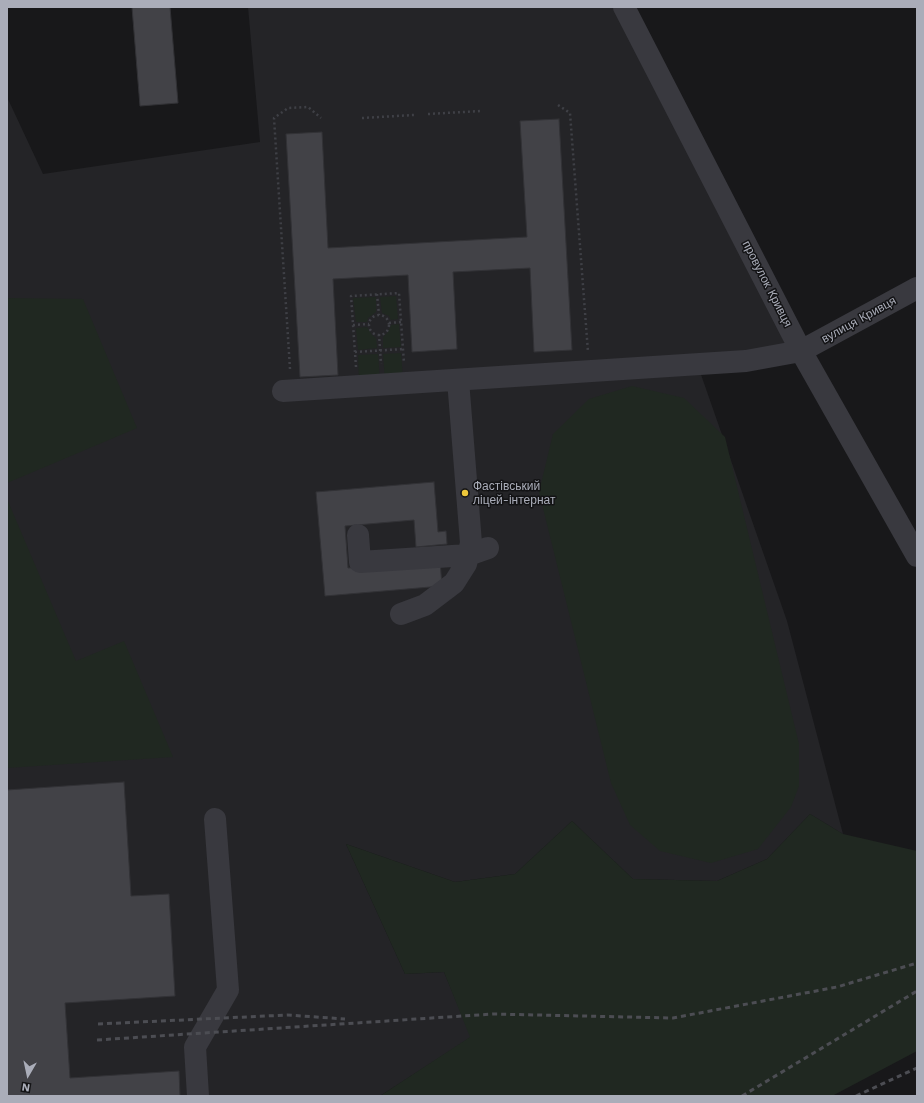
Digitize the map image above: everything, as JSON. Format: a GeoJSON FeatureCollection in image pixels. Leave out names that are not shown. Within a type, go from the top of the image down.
{"type":"FeatureCollection","features":[{"type":"Feature","properties":{"kind":"street","name":"провулок Кривця"},"geometry":{"type":"LineString","coordinates":[[624,7],[801,351],[917,556]]}},
{"type":"Feature","properties":{"kind":"street","name":"вулиця Кривця"},"geometry":{"type":"LineString","coordinates":[[287,391],[746,361],[801,351],[917,288]]}},
{"type":"Feature","properties":{"kind":"street"},"geometry":{"type":"LineString","coordinates":[[458,380],[471,543],[478,551]]}},
{"type":"Feature","properties":{"kind":"street"},"geometry":{"type":"LineString","coordinates":[[358,535],[360,562],[478,551]]}},
{"type":"Feature","properties":{"kind":"street"},"geometry":{"type":"LineString","coordinates":[[401,614],[425,605],[454,583],[466,564],[478,551]]}},
{"type":"Feature","properties":{"kind":"street"},"geometry":{"type":"LineString","coordinates":[[198,1096],[195,1047],[228,990],[215,819]]}},
{"type":"Feature","properties":{"kind":"path"},"geometry":{"type":"LineString","coordinates":[[558,105],[570,113],[590,372]]}},
{"type":"Feature","properties":{"kind":"path"},"geometry":{"type":"LineString","coordinates":[[287,391],[274,118],[288,108],[308,107],[321,118]]}},
{"type":"Feature","properties":{"kind":"path"},"geometry":{"type":"LineString","coordinates":[[428,114],[481,111]]}},
{"type":"Feature","properties":{"kind":"path"},"geometry":{"type":"LineString","coordinates":[[362,118],[414,115]]}},
{"type":"Feature","properties":{"kind":"path"},"geometry":{"type":"LineString","coordinates":[[357,386],[351,296],[377,294],[399,293],[406,383]]}},
{"type":"Feature","properties":{"kind":"path"},"geometry":{"type":"LineString","coordinates":[[377,294],[379,314]]}},
{"type":"Feature","properties":{"kind":"path"},"geometry":{"type":"LineString","coordinates":[[379,314],[385,317],[389,323],[388,330],[382,334],[373,333],[369,328],[369,322],[373,317],[379,314]]}},
{"type":"Feature","properties":{"kind":"path"},"geometry":{"type":"LineString","coordinates":[[389,323],[401,322]]}},
{"type":"Feature","properties":{"kind":"path"},"geometry":{"type":"LineString","coordinates":[[353,325],[369,324]]}},
{"type":"Feature","properties":{"kind":"path"},"geometry":{"type":"LineString","coordinates":[[379,334],[383,385]]}},
{"type":"Feature","properties":{"kind":"path"},"geometry":{"type":"LineString","coordinates":[[355,352],[403,350]]}},
{"type":"Feature","properties":{"kind":"shaded area","name":"Фастівський ліцей-інтернат"},"geometry":{"type":"Polygon","coordinates":[[[248,7],[624,7],[801,351],[698,366],[787,621],[843,834],[810,814],[767,859],[717,881],[633,879],[572,821],[515,874],[455,882],[346,844],[405,974],[444,972],[471,1037],[380,1096],[7,1096],[7,97],[43,174],[260,142],[248,7]]]}},
{"type":"Feature","properties":{"kind":"shaded area"},"geometry":{"type":"Polygon","coordinates":[[[396,296],[398,319],[391,320],[389,316],[382,313],[380,297],[396,296]]]}},
{"type":"Feature","properties":{"kind":"shaded area"},"geometry":{"type":"Polygon","coordinates":[[[376,297],[376,312],[368,318],[367,322],[356,322],[353,298],[376,297]]]}},
{"type":"Feature","properties":{"kind":"shaded area"},"geometry":{"type":"Polygon","coordinates":[[[7,298],[83,299],[137,428],[7,483],[7,298]]]}},
{"type":"Feature","properties":{"kind":"shaded area"},"geometry":{"type":"Polygon","coordinates":[[[399,324],[401,347],[383,348],[383,337],[388,332],[391,325],[399,324]]]}},
{"type":"Feature","properties":{"kind":"shaded area"},"geometry":{"type":"Polygon","coordinates":[[[367,327],[376,338],[377,348],[358,350],[356,328],[367,327]]]}},
{"type":"Feature","properties":{"kind":"shaded area"},"geometry":{"type":"Polygon","coordinates":[[[401,353],[403,379],[385,381],[383,354],[401,353]]]}},
{"type":"Feature","properties":{"kind":"shaded area"},"geometry":{"type":"Polygon","coordinates":[[[378,354],[380,381],[359,382],[358,355],[378,354]]]}},
{"type":"Feature","properties":{"kind":"shaded area"},"geometry":{"type":"Polygon","coordinates":[[[632,386],[684,398],[725,437],[799,744],[799,786],[791,807],[758,849],[711,863],[660,851],[630,825],[611,783],[539,492],[553,434],[589,399],[632,386]]]}},
{"type":"Feature","properties":{"kind":"shaded area"},"geometry":{"type":"Polygon","coordinates":[[[7,499],[76,661],[124,641],[173,757],[7,768],[7,499]]]}},
{"type":"Feature","properties":{"kind":"shaded area"},"geometry":{"type":"Polygon","coordinates":[[[810,814],[843,834],[917,851],[917,1051],[832,1096],[380,1096],[470,1037],[444,972],[405,974],[346,844],[455,882],[515,874],[572,821],[633,879],[717,881],[767,859],[810,814]]]}},
{"type":"Feature","properties":{"kind":"building"},"geometry":{"type":"Polygon","coordinates":[[[132,7],[170,7],[178,103],[140,106],[132,7]]]}},
{"type":"Feature","properties":{"kind":"building"},"geometry":{"type":"Polygon","coordinates":[[[559,119],[572,350],[534,352],[530,268],[453,272],[457,349],[412,352],[408,275],[333,279],[338,375],[300,377],[286,134],[322,132],[328,248],[527,237],[520,121],[559,119]]]}},
{"type":"Feature","properties":{"kind":"building"},"geometry":{"type":"Polygon","coordinates":[[[434,482],[438,532],[446,531],[447,544],[416,547],[414,520],[345,526],[348,568],[440,561],[442,586],[325,596],[316,492],[434,482]]]}},
{"type":"Feature","properties":{"kind":"building"},"geometry":{"type":"Polygon","coordinates":[[[124,782],[131,896],[169,894],[175,996],[65,1003],[70,1078],[179,1071],[180,1096],[7,1096],[7,790],[124,782]]]}},
{"type":"Feature","properties":{"kind":"railway"},"geometry":{"type":"LineString","coordinates":[[97,1040],[493,1014],[673,1018],[837,987],[917,963]]}},
{"type":"Feature","properties":{"kind":"railway"},"geometry":{"type":"LineString","coordinates":[[742,1096],[917,991]]}},
{"type":"Feature","properties":{"kind":"railway"},"geometry":{"type":"LineString","coordinates":[[98,1024],[287,1015],[345,1019]]}},
{"type":"Feature","properties":{"kind":"railway"},"geometry":{"type":"LineString","coordinates":[[856,1096],[917,1068]]}},
{"type":"Feature","properties":{"kind":"place","name":"Фастівський ліцей-інтернат"},"geometry":{"type":"Point","coordinates":[465,493]}}]}
